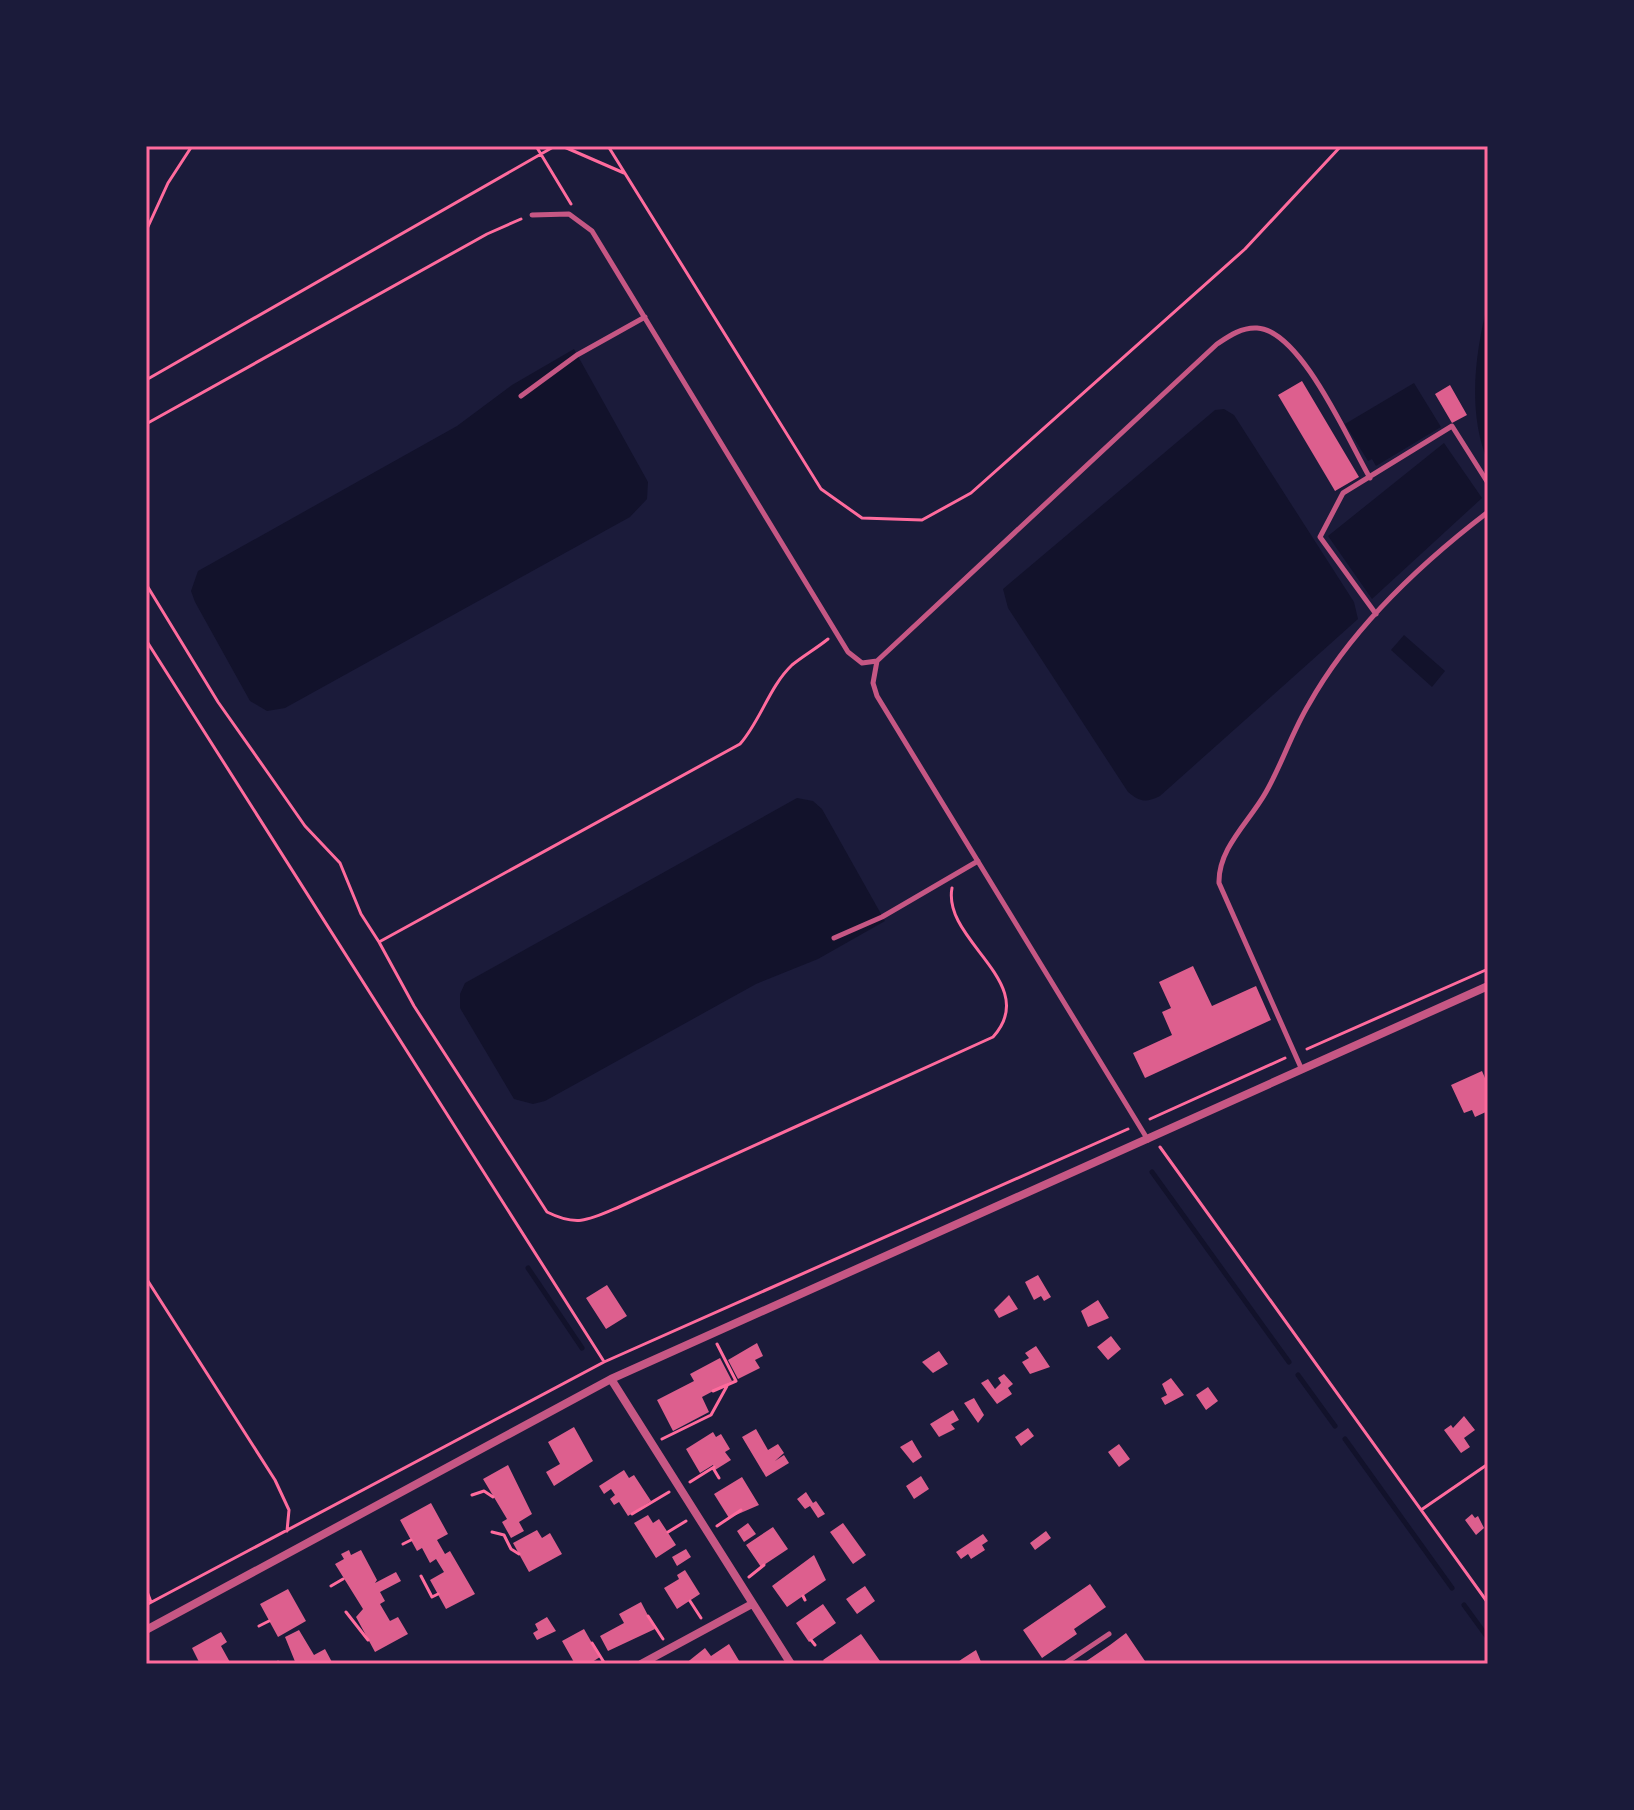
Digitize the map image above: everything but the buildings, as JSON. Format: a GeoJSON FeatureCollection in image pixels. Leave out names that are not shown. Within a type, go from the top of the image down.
{"type":"FeatureCollection","features":[{"type":"Feature","properties":{"kind":"street"},"geometry":{"type":"LineString","coordinates":[[146,1630],[611,1379],[1488,986]]}},
{"type":"Feature","properties":{"kind":"street"},"geometry":{"type":"LineString","coordinates":[[611,1379],[791,1664]]}},
{"type":"Feature","properties":{"kind":"street"},"geometry":{"type":"LineString","coordinates":[[641,1664],[752,1604]]}},
{"type":"Feature","properties":{"kind":"lane"},"geometry":{"type":"LineString","coordinates":[[532,215],[559,212],[581,220],[592,231],[837,633],[855,659],[862,663],[877,661],[1217,344],[1245,329],[1268,331],[1298,354],[1370,478]]}},
{"type":"Feature","properties":{"kind":"lane"},"geometry":{"type":"LineString","coordinates":[[521,396],[577,355],[645,317]]}},
{"type":"Feature","properties":{"kind":"lane"},"geometry":{"type":"LineString","coordinates":[[1376,614],[1320,537],[1343,493],[1452,426],[1488,483]]}},
{"type":"Feature","properties":{"kind":"lane"},"geometry":{"type":"LineString","coordinates":[[1302,1071],[1219,883],[1219,870],[1224,855],[1266,793],[1309,703],[1340,657],[1376,614],[1488,512]]}},
{"type":"Feature","properties":{"kind":"lane"},"geometry":{"type":"LineString","coordinates":[[877,661],[873,683],[877,696],[1138,1125],[1151,1139]]}},
{"type":"Feature","properties":{"kind":"lane"},"geometry":{"type":"LineString","coordinates":[[834,938],[957,875],[978,861]]}},
{"type":"Feature","properties":{"kind":"lane"},"geometry":{"type":"LineString","coordinates":[[1064,1664],[1109,1634]]}},
{"type":"Feature","properties":{"kind":"path"},"geometry":{"type":"LineString","coordinates":[[146,231],[168,183],[192,146]]}},
{"type":"Feature","properties":{"kind":"path"},"geometry":{"type":"LineString","coordinates":[[536,146],[581,220]]}},
{"type":"Feature","properties":{"kind":"path"},"geometry":{"type":"LineString","coordinates":[[146,380],[555,146]]}},
{"type":"Feature","properties":{"kind":"path"},"geometry":{"type":"LineString","coordinates":[[562,146],[624,173]]}},
{"type":"Feature","properties":{"kind":"path"},"geometry":{"type":"LineString","coordinates":[[608,146],[821,489],[862,518],[922,520],[971,493],[1245,249],[1341,146]]}},
{"type":"Feature","properties":{"kind":"path"},"geometry":{"type":"LineString","coordinates":[[146,424],[487,234],[532,215]]}},
{"type":"Feature","properties":{"kind":"path"},"geometry":{"type":"LineString","coordinates":[[146,584],[251,749],[305,826],[340,863],[361,914],[414,1006],[547,1212],[569,1223],[606,1213],[993,1037],[1004,1025],[1009,1009],[1005,993],[952,907],[951,892],[957,875]]}},
{"type":"Feature","properties":{"kind":"path"},"geometry":{"type":"LineString","coordinates":[[379,942],[740,744],[754,728],[775,688],[792,666],[837,633]]}},
{"type":"Feature","properties":{"kind":"path"},"geometry":{"type":"LineString","coordinates":[[146,640],[604,1362]]}},
{"type":"Feature","properties":{"kind":"path"},"geometry":{"type":"LineString","coordinates":[[146,1589],[148,1604],[604,1362],[1488,969]]}},
{"type":"Feature","properties":{"kind":"path"},"geometry":{"type":"LineString","coordinates":[[1151,1139],[1488,1603]]}},
{"type":"Feature","properties":{"kind":"path"},"geometry":{"type":"LineString","coordinates":[[146,1278],[275,1480],[289,1510],[287,1531]]}},
{"type":"Feature","properties":{"kind":"path"},"geometry":{"type":"LineString","coordinates":[[712,1334],[736,1381],[713,1391]]}},
{"type":"Feature","properties":{"kind":"path"},"geometry":{"type":"LineString","coordinates":[[652,1445],[711,1415],[727,1386]]}},
{"type":"Feature","properties":{"kind":"path"},"geometry":{"type":"LineString","coordinates":[[1421,1510],[1488,1464]]}},
{"type":"Feature","properties":{"kind":"path"},"geometry":{"type":"LineString","coordinates":[[713,1468],[719,1478]]}},
{"type":"Feature","properties":{"kind":"path"},"geometry":{"type":"LineString","coordinates":[[472,1495],[484,1491],[493,1497]]}},
{"type":"Feature","properties":{"kind":"path"},"geometry":{"type":"LineString","coordinates":[[707,1532],[741,1510]]}},
{"type":"Feature","properties":{"kind":"path"},"geometry":{"type":"LineString","coordinates":[[668,1532],[696,1514]]}},
{"type":"Feature","properties":{"kind":"path"},"geometry":{"type":"LineString","coordinates":[[492,1532],[504,1535],[511,1549],[519,1554]]}},
{"type":"Feature","properties":{"kind":"path"},"geometry":{"type":"LineString","coordinates":[[403,1544],[411,1540]]}},
{"type":"Feature","properties":{"kind":"path"},"geometry":{"type":"LineString","coordinates":[[739,1583],[764,1565]]}},
{"type":"Feature","properties":{"kind":"path"},"geometry":{"type":"LineString","coordinates":[[421,1576],[432,1597],[438,1594]]}},
{"type":"Feature","properties":{"kind":"path"},"geometry":{"type":"LineString","coordinates":[[331,1586],[343,1579]]}},
{"type":"Feature","properties":{"kind":"path"},"geometry":{"type":"LineString","coordinates":[[690,1601],[707,1628]]}},
{"type":"Feature","properties":{"kind":"path"},"geometry":{"type":"LineString","coordinates":[[346,1612],[368,1640]]}},
{"type":"Feature","properties":{"kind":"path"},"geometry":{"type":"LineString","coordinates":[[648,1616],[668,1650]]}},
{"type":"Feature","properties":{"kind":"path"},"geometry":{"type":"LineString","coordinates":[[259,1626],[269,1621]]}},
{"type":"Feature","properties":{"kind":"path"},"geometry":{"type":"LineString","coordinates":[[811,1640],[815,1645]]}},
{"type":"Feature","properties":{"kind":"path"},"geometry":{"type":"LineString","coordinates":[[592,1643],[605,1664]]}},
{"type":"Feature","properties":{"kind":"shaded area"},"geometry":{"type":"Polygon","coordinates":[[[1488,302],[1488,462],[1477,423],[1475,383],[1488,302]]]}},
{"type":"Feature","properties":{"kind":"shaded area"},"geometry":{"type":"Polygon","coordinates":[[[574,349],[648,482],[647,499],[630,517],[285,708],[267,711],[250,701],[195,602],[191,591],[198,571],[457,426],[512,385],[574,349]]]}},
{"type":"Feature","properties":{"kind":"shaded area"},"geometry":{"type":"Polygon","coordinates":[[[1414,383],[1441,427],[1376,466],[1372,459],[1368,461],[1345,424],[1414,383]]]}},
{"type":"Feature","properties":{"kind":"shaded area"},"geometry":{"type":"Polygon","coordinates":[[[1224,409],[1234,415],[1354,602],[1358,619],[1160,796],[1143,800],[1128,792],[1008,608],[1003,589],[1215,410],[1224,409]]]}},
{"type":"Feature","properties":{"kind":"shaded area"},"geometry":{"type":"Polygon","coordinates":[[[1444,443],[1482,498],[1372,599],[1328,536],[1444,443]]]}},
{"type":"Feature","properties":{"kind":"shaded area"},"geometry":{"type":"Polygon","coordinates":[[[1404,635],[1445,671],[1432,687],[1391,650],[1404,635]]]}},
{"type":"Feature","properties":{"kind":"shaded area"},"geometry":{"type":"Polygon","coordinates":[[[797,798],[813,801],[822,809],[885,921],[818,959],[756,984],[545,1101],[533,1104],[514,1099],[460,1008],[460,994],[465,983],[797,798]]]}},
{"type":"Feature","properties":{"kind":"waterway"},"geometry":{"type":"LineString","coordinates":[[1152,1172],[1289,1362]]}},
{"type":"Feature","properties":{"kind":"waterway"},"geometry":{"type":"LineString","coordinates":[[528,1268],[582,1348]]}},
{"type":"Feature","properties":{"kind":"waterway"},"geometry":{"type":"LineString","coordinates":[[1298,1375],[1335,1426]]}},
{"type":"Feature","properties":{"kind":"waterway"},"geometry":{"type":"LineString","coordinates":[[1345,1439],[1452,1588]]}},
{"type":"Feature","properties":{"kind":"waterway"},"geometry":{"type":"LineString","coordinates":[[1464,1605],[1488,1638]]}}]}
